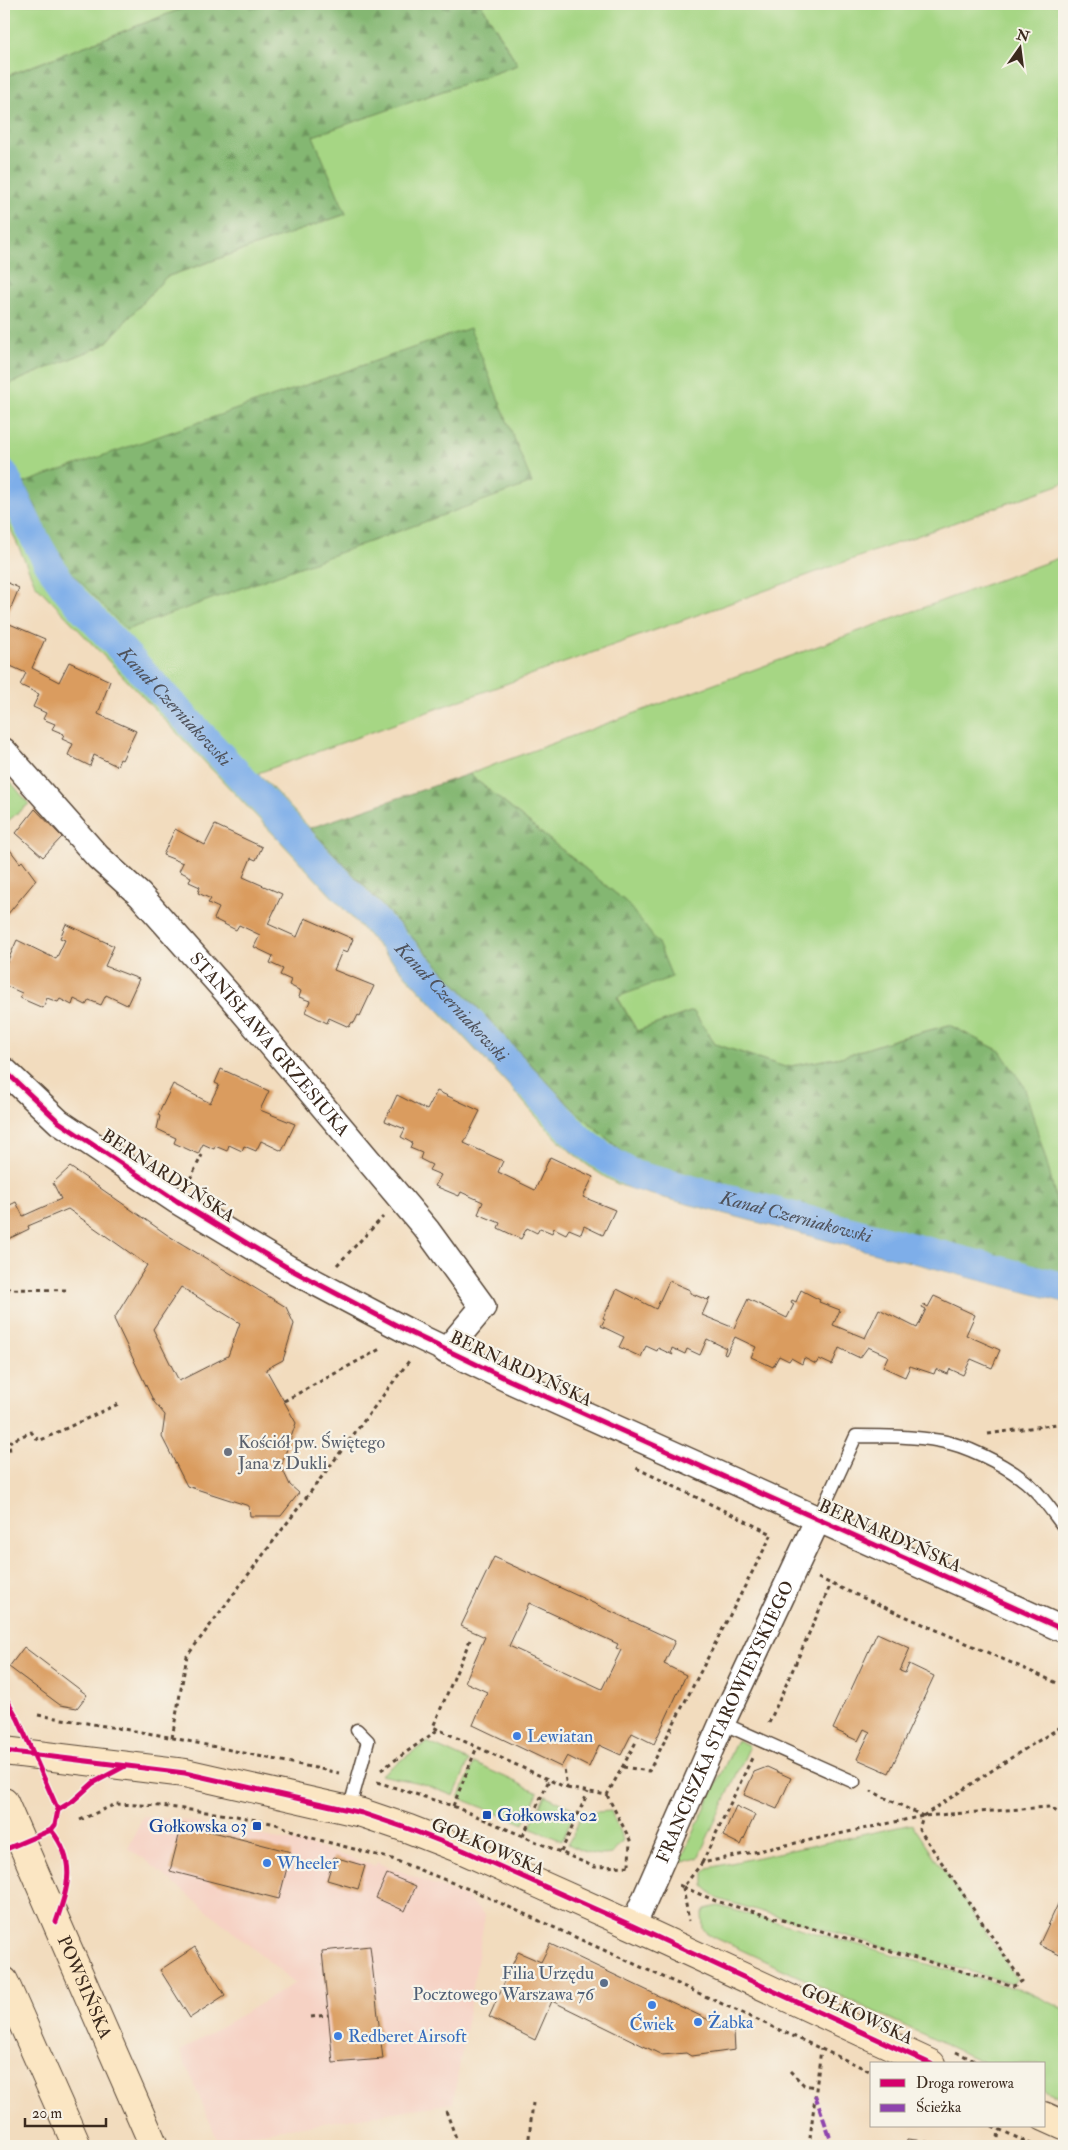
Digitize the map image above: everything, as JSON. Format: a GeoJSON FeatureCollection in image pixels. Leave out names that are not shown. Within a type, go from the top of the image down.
{"type":"FeatureCollection","features":[{"type":"Feature","properties":{"kind":"street","name":"STANISŁAWA GRZESIUKA"},"geometry":{"type":"LineString","coordinates":[[4,751],[98,857],[140,895],[214,978],[426,1230],[482,1307],[427,1341]]}},
{"type":"Feature","properties":{"kind":"street","name":"BERNARDYŃSKA"},"geometry":{"type":"LineString","coordinates":[[4,1070],[59,1122],[177,1201],[323,1286],[427,1341],[1064,1630]]}},
{"type":"Feature","properties":{"kind":"street","name":"FRANCISZKA STAROWIEYSKIEGO"},"geometry":{"type":"LineString","coordinates":[[633,1926],[722,1723],[818,1519]]}},
{"type":"Feature","properties":{"kind":"street","name":"GOŁKOWSKA"},"geometry":{"type":"LineString","coordinates":[[4,1751],[185,1773],[349,1810],[409,1829],[464,1850],[928,2062]]}},
{"type":"Feature","properties":{"kind":"street","name":"POWSIŃSKA"},"geometry":{"type":"LineString","coordinates":[[4,1802],[154,2146]]}},
{"type":"Feature","properties":{"kind":"street"},"geometry":{"type":"LineString","coordinates":[[4,1981],[77,2146]]}},
{"type":"Feature","properties":{"kind":"street"},"geometry":{"type":"LineString","coordinates":[[1046,2117],[1064,2125]]}},
{"type":"Feature","properties":{"kind":"lane"},"geometry":{"type":"LineString","coordinates":[[818,1519],[856,1436],[907,1437],[943,1441],[975,1453],[1022,1478],[1045,1502],[1064,1527]]}},
{"type":"Feature","properties":{"kind":"lane"},"geometry":{"type":"LineString","coordinates":[[722,1723],[854,1782]]}},
{"type":"Feature","properties":{"kind":"lane"},"geometry":{"type":"LineString","coordinates":[[349,1810],[368,1741],[358,1730]]}},
{"type":"Feature","properties":{"kind":"path"},"geometry":{"type":"LineString","coordinates":[[323,1286],[338,1263],[399,1200]]}},
{"type":"Feature","properties":{"kind":"path"},"geometry":{"type":"LineString","coordinates":[[4,1306],[6,1301],[5,1287],[70,1290]]}},
{"type":"Feature","properties":{"kind":"path"},"geometry":{"type":"LineString","coordinates":[[284,1401],[427,1341]]}},
{"type":"Feature","properties":{"kind":"path"},"geometry":{"type":"LineString","coordinates":[[172,1738],[187,1656],[427,1341]]}},
{"type":"Feature","properties":{"kind":"path"},"geometry":{"type":"LineString","coordinates":[[4,1455],[10,1452],[9,1442],[31,1432],[39,1441],[118,1404]]}},
{"type":"Feature","properties":{"kind":"path"},"geometry":{"type":"LineString","coordinates":[[943,1441],[1064,1423]]}},
{"type":"Feature","properties":{"kind":"path"},"geometry":{"type":"LineString","coordinates":[[623,1767],[649,1771],[772,1534],[633,1467]]}},
{"type":"Feature","properties":{"kind":"path"},"geometry":{"type":"LineString","coordinates":[[795,1568],[1064,1686]]}},
{"type":"Feature","properties":{"kind":"path"},"geometry":{"type":"LineString","coordinates":[[470,1640],[433,1727],[567,1788],[607,1795]]}},
{"type":"Feature","properties":{"kind":"path"},"geometry":{"type":"LineString","coordinates":[[656,1875],[716,1901],[1014,1986],[1022,1981],[919,1829],[923,1816],[1064,1725]]}},
{"type":"Feature","properties":{"kind":"path"},"geometry":{"type":"LineString","coordinates":[[375,1775],[439,1729]]}},
{"type":"Feature","properties":{"kind":"path"},"geometry":{"type":"LineString","coordinates":[[607,1795],[636,1742]]}},
{"type":"Feature","properties":{"kind":"path"},"geometry":{"type":"LineString","coordinates":[[453,1806],[477,1747]]}},
{"type":"Feature","properties":{"kind":"path"},"geometry":{"type":"LineString","coordinates":[[564,1768],[567,1788]]}},
{"type":"Feature","properties":{"kind":"path"},"geometry":{"type":"LineString","coordinates":[[523,1836],[549,1780]]}},
{"type":"Feature","properties":{"kind":"path"},"geometry":{"type":"LineString","coordinates":[[854,1782],[923,1816]]}},
{"type":"Feature","properties":{"kind":"path"},"geometry":{"type":"LineString","coordinates":[[562,1852],[588,1792]]}},
{"type":"Feature","properties":{"kind":"path"},"geometry":{"type":"LineString","coordinates":[[607,1795],[630,1840],[629,1865]]}},
{"type":"Feature","properties":{"kind":"path"},"geometry":{"type":"LineString","coordinates":[[80,1820],[116,1804],[161,1806],[236,1816],[276,1824],[308,1837],[392,1859],[476,1892],[870,2071]]}},
{"type":"Feature","properties":{"kind":"path"},"geometry":{"type":"LineString","coordinates":[[683,1887],[702,1863],[923,1816],[1049,1808],[1064,1816]]}},
{"type":"Feature","properties":{"kind":"path"},"geometry":{"type":"LineString","coordinates":[[311,2017],[328,2015]]}},
{"type":"Feature","properties":{"kind":"path"},"geometry":{"type":"LineString","coordinates":[[808,2146],[821,2049]]}},
{"type":"Feature","properties":{"kind":"path"},"geometry":{"type":"LineString","coordinates":[[790,2071],[804,2085],[815,2087]]}},
{"type":"Feature","properties":{"kind":"path"},"geometry":{"type":"LineString","coordinates":[[528,2146],[533,2103]]}},
{"type":"Feature","properties":{"kind":"path"},"geometry":{"type":"LineString","coordinates":[[446,2111],[459,2146]]}},
{"type":"Feature","properties":{"kind":"path"},"geometry":{"type":"LineString","coordinates":[[996,2128],[1035,2146]]}},
{"type":"Feature","properties":{"kind":"path"},"geometry":{"type":"LineString","coordinates":[[997,2146],[999,2130]]}},
{"type":"Feature","properties":{"kind":"shaded area"},"geometry":{"type":"Polygon","coordinates":[[[143,1816],[182,1820],[310,1845],[375,1866],[377,1862],[465,1897],[485,1915],[453,2103],[217,2139],[180,2051],[295,1983],[142,1857],[128,1849],[143,1816]]]}},
{"type":"Feature","properties":{"kind":"green space"},"geometry":{"type":"Polygon","coordinates":[[[4,4],[194,4],[4,77],[4,4]]]}},
{"type":"Feature","properties":{"kind":"green space"},"geometry":{"type":"Polygon","coordinates":[[[194,4],[481,4],[518,65],[313,136],[346,214],[166,277],[104,345],[4,386],[4,77],[194,4]]]}},
{"type":"Feature","properties":{"kind":"green space"},"geometry":{"type":"Polygon","coordinates":[[[481,4],[1064,4],[1064,483],[258,773],[571,1107],[634,1162],[1064,1275],[1064,1302],[632,1189],[612,1181],[585,1163],[548,1129],[281,842],[35,584],[4,514],[4,386],[104,345],[166,277],[346,214],[312,136],[518,65],[481,4]]]}},
{"type":"Feature","properties":{"kind":"green space"},"geometry":{"type":"Polygon","coordinates":[[[470,328],[532,483],[126,630],[68,569],[55,550],[24,483],[470,328]]]}},
{"type":"Feature","properties":{"kind":"green space"},"geometry":{"type":"Polygon","coordinates":[[[1064,556],[1064,1225],[1000,1051],[949,1025],[899,1038],[841,1057],[785,1067],[715,1044],[693,1011],[637,1031],[617,996],[626,902],[469,774],[1064,556]]]}},
{"type":"Feature","properties":{"kind":"green space"},"geometry":{"type":"Polygon","coordinates":[[[4,774],[29,804],[4,824],[4,774]]]}},
{"type":"Feature","properties":{"kind":"green space"},"geometry":{"type":"Polygon","coordinates":[[[469,774],[626,902],[658,943],[672,977],[617,997],[637,1031],[693,1011],[715,1044],[785,1067],[841,1057],[949,1025],[1000,1051],[1024,1086],[1047,1163],[1064,1225],[1064,1275],[634,1162],[571,1107],[310,828],[469,774]]]}},
{"type":"Feature","properties":{"kind":"green space"},"geometry":{"type":"Polygon","coordinates":[[[737,1740],[748,1745],[749,1748],[698,1858],[679,1863],[737,1740]]]}},
{"type":"Feature","properties":{"kind":"green space"},"geometry":{"type":"Polygon","coordinates":[[[427,1742],[469,1761],[454,1796],[420,1783],[380,1775],[427,1742]]]}},
{"type":"Feature","properties":{"kind":"green space"},"geometry":{"type":"Polygon","coordinates":[[[474,1763],[538,1792],[524,1824],[459,1798],[474,1763]]]}},
{"type":"Feature","properties":{"kind":"green space"},"geometry":{"type":"Polygon","coordinates":[[[545,1795],[576,1810],[562,1841],[530,1827],[545,1795]]]}},
{"type":"Feature","properties":{"kind":"green space"},"geometry":{"type":"Polygon","coordinates":[[[611,1811],[623,1840],[612,1854],[600,1855],[590,1853],[568,1844],[583,1813],[611,1811]]]}},
{"type":"Feature","properties":{"kind":"green space"},"geometry":{"type":"Polygon","coordinates":[[[912,1824],[1017,1978],[1013,1984],[718,1899],[704,1886],[704,1873],[708,1868],[912,1824]]]}},
{"type":"Feature","properties":{"kind":"green space"},"geometry":{"type":"Polygon","coordinates":[[[719,1906],[1028,1992],[1064,2009],[1064,2099],[1046,2091],[1046,2062],[983,2062],[707,1934],[703,1928],[702,1914],[705,1909],[719,1906]]]}},
{"type":"Feature","properties":{"kind":"building"},"geometry":{"type":"Polygon","coordinates":[[[4,581],[19,588],[5,622],[45,639],[32,668],[59,682],[69,662],[110,681],[98,714],[136,731],[122,760],[120,759],[117,766],[94,755],[90,766],[68,755],[73,744],[62,739],[64,734],[52,729],[55,724],[43,719],[46,713],[33,707],[39,694],[20,685],[26,673],[4,663],[4,581]]]}},
{"type":"Feature","properties":{"kind":"building"},"geometry":{"type":"Polygon","coordinates":[[[35,809],[62,837],[43,857],[16,833],[35,809]]]}},
{"type":"Feature","properties":{"kind":"building"},"geometry":{"type":"Polygon","coordinates":[[[215,825],[262,847],[256,860],[251,858],[243,877],[282,894],[268,924],[297,937],[305,918],[353,939],[347,953],[342,951],[334,970],[374,986],[360,1016],[358,1015],[354,1023],[352,1022],[349,1027],[329,1018],[327,1023],[305,1012],[310,1001],[299,997],[301,991],[289,985],[291,980],[280,975],[283,969],[270,963],[273,956],[254,947],[260,935],[239,925],[236,930],[214,919],[219,908],[208,903],[211,899],[198,893],[200,887],[189,882],[191,877],[179,871],[183,863],[163,855],[175,829],[205,845],[215,825]]]}},
{"type":"Feature","properties":{"kind":"building"},"geometry":{"type":"Polygon","coordinates":[[[4,842],[20,863],[22,861],[36,880],[7,915],[4,912],[4,842]]]}},
{"type":"Feature","properties":{"kind":"building"},"geometry":{"type":"Polygon","coordinates":[[[66,924],[114,946],[105,966],[139,979],[127,1005],[106,995],[101,1005],[89,1000],[86,1005],[74,999],[72,1005],[60,999],[58,1002],[47,998],[43,1008],[20,998],[22,993],[4,985],[6,970],[4,969],[17,940],[56,959],[65,940],[60,938],[66,924]]]}},
{"type":"Feature","properties":{"kind":"building"},"geometry":{"type":"Polygon","coordinates":[[[221,1069],[269,1091],[260,1110],[295,1124],[282,1151],[261,1141],[256,1151],[244,1146],[242,1151],[229,1145],[227,1151],[215,1146],[214,1149],[203,1144],[198,1154],[174,1143],[176,1138],[157,1129],[160,1116],[158,1115],[173,1084],[210,1103],[219,1085],[215,1083],[221,1069]]]}},
{"type":"Feature","properties":{"kind":"building"},"geometry":{"type":"Polygon","coordinates":[[[437,1091],[480,1111],[464,1143],[503,1161],[498,1172],[535,1190],[550,1157],[593,1177],[583,1197],[615,1210],[603,1235],[584,1226],[581,1234],[569,1229],[566,1234],[554,1228],[552,1233],[540,1228],[537,1233],[527,1228],[521,1239],[498,1228],[500,1223],[478,1214],[483,1202],[461,1192],[459,1196],[435,1186],[441,1175],[429,1170],[432,1165],[420,1159],[422,1153],[410,1148],[412,1143],[401,1137],[405,1129],[385,1121],[397,1095],[427,1110],[437,1091]]]}},
{"type":"Feature","properties":{"kind":"building"},"geometry":{"type":"Polygon","coordinates":[[[70,1167],[169,1236],[286,1307],[294,1324],[283,1360],[266,1369],[296,1423],[281,1466],[290,1485],[299,1493],[281,1516],[250,1516],[249,1506],[187,1486],[162,1437],[165,1415],[154,1402],[114,1319],[147,1265],[68,1209],[28,1226],[29,1229],[4,1241],[4,1208],[16,1202],[23,1216],[61,1199],[53,1183],[70,1167]],[[181,1287],[153,1329],[179,1381],[228,1356],[240,1323],[181,1287]]]}},
{"type":"Feature","properties":{"kind":"building"},"geometry":{"type":"Polygon","coordinates":[[[669,1281],[707,1300],[710,1297],[702,1315],[734,1328],[748,1299],[787,1318],[794,1304],[791,1302],[792,1300],[796,1302],[801,1290],[820,1300],[819,1302],[840,1310],[833,1325],[865,1338],[879,1309],[917,1328],[926,1309],[922,1307],[923,1304],[928,1307],[934,1296],[975,1315],[966,1335],[1000,1350],[992,1368],[971,1359],[963,1375],[950,1369],[948,1374],[936,1369],[934,1374],[910,1366],[905,1377],[883,1367],[888,1356],[868,1347],[860,1358],[839,1348],[832,1365],[819,1359],[816,1364],[804,1358],[802,1364],[791,1358],[789,1361],[779,1356],[773,1367],[751,1357],[756,1347],[735,1337],[726,1355],[724,1354],[726,1348],[707,1339],[700,1355],[687,1349],[685,1354],[672,1348],[671,1352],[673,1355],[658,1348],[657,1351],[646,1346],[641,1357],[619,1347],[624,1337],[601,1326],[617,1289],[656,1309],[669,1281]]]}},
{"type":"Feature","properties":{"kind":"building"},"geometry":{"type":"Polygon","coordinates":[[[494,1557],[675,1641],[664,1664],[686,1675],[654,1744],[632,1733],[621,1755],[599,1745],[589,1767],[567,1756],[561,1767],[473,1725],[487,1692],[465,1682],[485,1637],[461,1626],[494,1557]],[[529,1603],[509,1646],[602,1689],[621,1650],[616,1648],[618,1644],[529,1603]]]}},
{"type":"Feature","properties":{"kind":"building"},"geometry":{"type":"Polygon","coordinates":[[[877,1633],[910,1648],[900,1671],[905,1673],[909,1664],[934,1676],[889,1773],[857,1759],[870,1732],[864,1729],[858,1741],[833,1729],[877,1633]]]}},
{"type":"Feature","properties":{"kind":"building"},"geometry":{"type":"Polygon","coordinates":[[[24,1647],[87,1695],[77,1708],[60,1705],[9,1667],[24,1647]]]}},
{"type":"Feature","properties":{"kind":"building"},"geometry":{"type":"Polygon","coordinates":[[[767,1767],[791,1778],[777,1809],[744,1795],[754,1772],[767,1767]]]}},
{"type":"Feature","properties":{"kind":"building"},"geometry":{"type":"Polygon","coordinates":[[[736,1806],[755,1815],[741,1845],[723,1836],[736,1806]]]}},
{"type":"Feature","properties":{"kind":"building"},"geometry":{"type":"Polygon","coordinates":[[[182,1824],[291,1852],[279,1899],[170,1871],[182,1824]]]}},
{"type":"Feature","properties":{"kind":"building"},"geometry":{"type":"Polygon","coordinates":[[[334,1857],[365,1866],[358,1889],[327,1880],[334,1857]]]}},
{"type":"Feature","properties":{"kind":"building"},"geometry":{"type":"Polygon","coordinates":[[[387,1874],[416,1886],[405,1911],[376,1898],[387,1874]]]}},
{"type":"Feature","properties":{"kind":"building"},"geometry":{"type":"Polygon","coordinates":[[[1064,1891],[1064,1957],[1039,1945],[1064,1891]]]}},
{"type":"Feature","properties":{"kind":"building"},"geometry":{"type":"Polygon","coordinates":[[[550,1944],[734,2032],[735,2050],[691,2056],[686,2053],[662,2055],[552,2001],[535,2040],[489,2017],[518,1952],[541,1962],[550,1944]]]}},
{"type":"Feature","properties":{"kind":"building"},"geometry":{"type":"Polygon","coordinates":[[[370,1946],[383,2059],[333,2063],[322,1951],[370,1946]]]}},
{"type":"Feature","properties":{"kind":"building"},"geometry":{"type":"Polygon","coordinates":[[[195,1947],[225,1995],[190,2018],[160,1970],[195,1947]]]}},
{"type":"Feature","properties":{"kind":"building"},"geometry":{"type":"Polygon","coordinates":[[[907,2139],[942,2143],[942,2146],[906,2146],[907,2139]]]}},
{"type":"Feature","properties":{"kind":"waterway","name":"Kanał Czerniakowski"},"geometry":{"type":"LineString","coordinates":[[4,474],[27,523],[53,571],[75,600],[580,1139],[613,1163],[635,1175],[1064,1287]]}},
{"type":"Feature","properties":{"kind":"marked path"},"geometry":{"type":"LineString","coordinates":[[815,2095],[833,2146]]}},
{"type":"Feature","properties":{"kind":"cycle path"},"geometry":{"type":"LineString","coordinates":[[4,1070],[59,1122],[177,1201],[288,1268],[411,1333],[509,1380],[1064,1630]]}},
{"type":"Feature","properties":{"kind":"cycle path"},"geometry":{"type":"LineString","coordinates":[[4,1695],[18,1719],[58,1810],[55,1825],[51,1830],[4,1850]]}},
{"type":"Feature","properties":{"kind":"cycle path"},"geometry":{"type":"LineString","coordinates":[[4,1751],[185,1773],[362,1813],[463,1850],[633,1926],[927,2062]]}},
{"type":"Feature","properties":{"kind":"cycle path"},"geometry":{"type":"LineString","coordinates":[[58,1810],[73,1801],[93,1783],[125,1766]]}},
{"type":"Feature","properties":{"kind":"cycle path"},"geometry":{"type":"LineString","coordinates":[[51,1830],[64,1853],[68,1875],[67,1886],[56,1922]]}},
{"type":"Feature","properties":{"kind":"place","name":"Kościół pw. Świętego Jana z Dukli"},"geometry":{"type":"Point","coordinates":[228,1452]}},
{"type":"Feature","properties":{"kind":"place","name":"Lewiatan"},"geometry":{"type":"Point","coordinates":[517,1736]}},
{"type":"Feature","properties":{"kind":"place","name":"Gołkowska 02"},"geometry":{"type":"Point","coordinates":[487,1815]}},
{"type":"Feature","properties":{"kind":"place","name":"Gołkowska 03"},"geometry":{"type":"Point","coordinates":[257,1826]}},
{"type":"Feature","properties":{"kind":"place","name":"Wheeler"},"geometry":{"type":"Point","coordinates":[267,1863]}},
{"type":"Feature","properties":{"kind":"place","name":"Filia Urzędu Pocztowego Warszawa 76"},"geometry":{"type":"Point","coordinates":[604,1983]}},
{"type":"Feature","properties":{"kind":"place","name":"Ćwiek"},"geometry":{"type":"Point","coordinates":[652,2005]}},
{"type":"Feature","properties":{"kind":"place","name":"Żabka"},"geometry":{"type":"Point","coordinates":[698,2022]}},
{"type":"Feature","properties":{"kind":"place","name":"Redberet Airsoft"},"geometry":{"type":"Point","coordinates":[338,2036]}}]}
